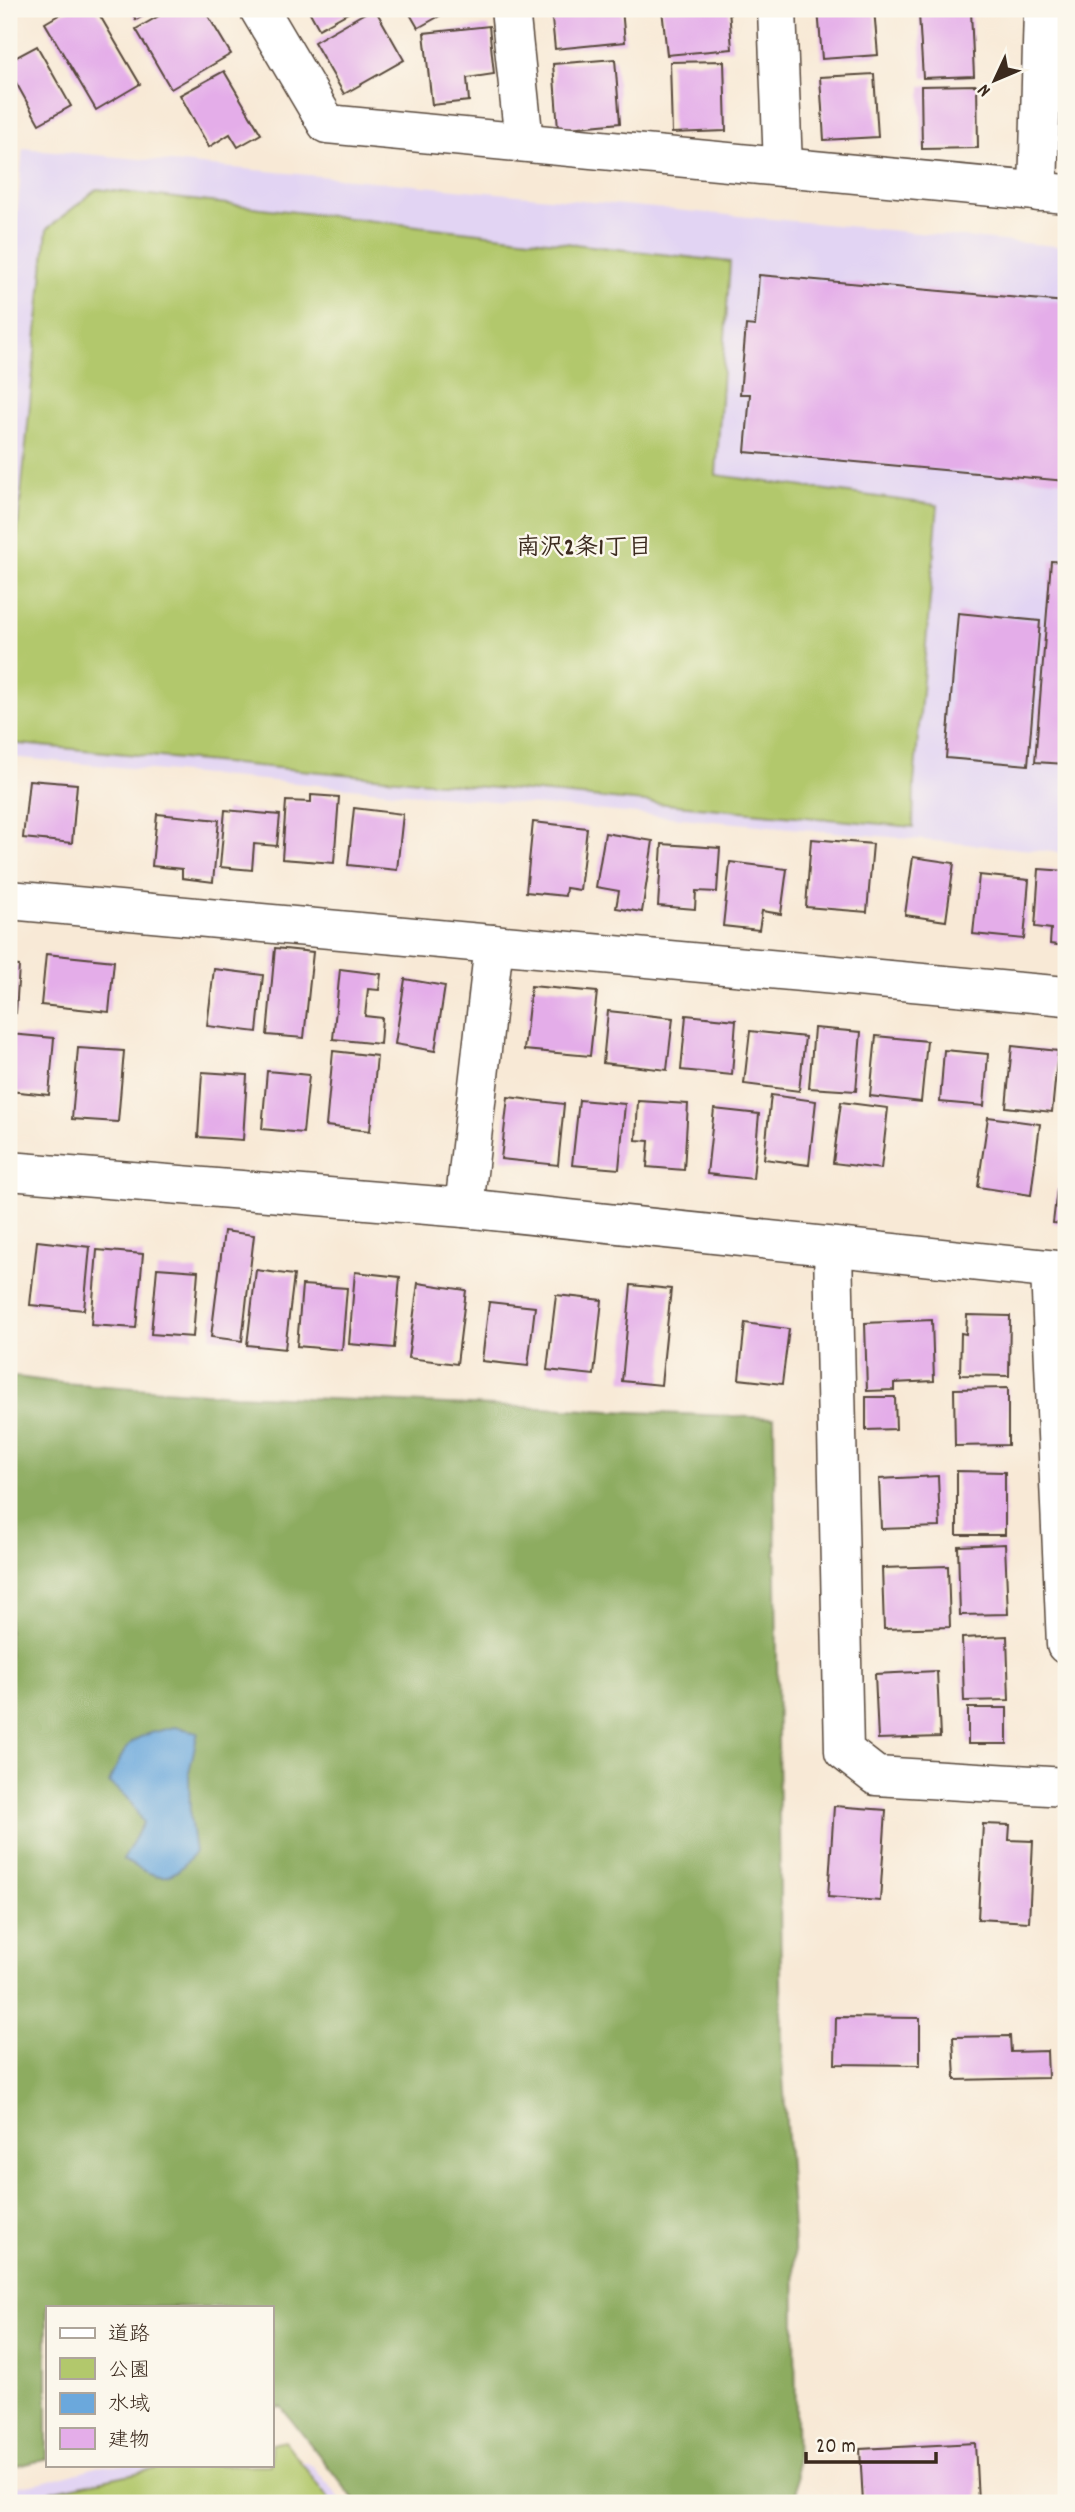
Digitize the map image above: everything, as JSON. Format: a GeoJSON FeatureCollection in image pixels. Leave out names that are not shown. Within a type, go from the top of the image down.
{"type":"FeatureCollection","features":[{"type":"Feature","properties":{"kind":"street"},"geometry":{"type":"LineString","coordinates":[[259,9],[327,124],[1052,193],[1043,9]]}},
{"type":"Feature","properties":{"kind":"street"},"geometry":{"type":"LineString","coordinates":[[510,9],[524,142]]}},
{"type":"Feature","properties":{"kind":"street"},"geometry":{"type":"LineString","coordinates":[[777,9],[783,167]]}},
{"type":"Feature","properties":{"kind":"street"},"geometry":{"type":"LineString","coordinates":[[9,900],[1066,996]]}},
{"type":"Feature","properties":{"kind":"street"},"geometry":{"type":"LineString","coordinates":[[464,1208],[494,944]]}},
{"type":"Feature","properties":{"kind":"street"},"geometry":{"type":"LineString","coordinates":[[9,1171],[464,1208],[1058,1270],[1066,1645]]}},
{"type":"Feature","properties":{"kind":"street"},"geometry":{"type":"LineString","coordinates":[[833,1248],[844,1751],[876,1776],[1066,1787]]}},
{"type":"Feature","properties":{"kind":"shaded area"},"geometry":{"type":"Polygon","coordinates":[[[23,148],[1066,247],[1066,853],[9,757],[9,310],[23,148]]]}},
{"type":"Feature","properties":{"kind":"shaded area"},"geometry":{"type":"Polygon","coordinates":[[[273,2449],[313,2466],[344,2503],[9,2503],[9,2488],[100,2466],[273,2466],[273,2449]]]}},
{"type":"Feature","properties":{"kind":"green space"},"geometry":{"type":"Polygon","coordinates":[[[97,189],[730,262],[716,475],[938,505],[914,783],[913,827],[9,743],[9,619],[47,229],[97,189]]]}},
{"type":"Feature","properties":{"kind":"green space"},"geometry":{"type":"Polygon","coordinates":[[[9,1376],[62,1383],[235,1395],[774,1418],[782,2061],[794,2244],[797,2503],[357,2503],[281,2407],[273,2409],[273,2306],[46,2306],[46,2459],[9,2468],[9,1376]]]}},
{"type":"Feature","properties":{"kind":"green space"},"geometry":{"type":"Polygon","coordinates":[[[285,2441],[331,2503],[35,2503],[51,2491],[169,2466],[273,2466],[273,2444],[285,2441]]]}},
{"type":"Feature","properties":{"kind":"water"},"geometry":{"type":"Polygon","coordinates":[[[175,1727],[198,1732],[189,1773],[190,1817],[195,1852],[177,1871],[162,1876],[123,1860],[143,1823],[128,1798],[109,1783],[121,1757],[132,1743],[147,1734],[175,1727]]]}},
{"type":"Feature","properties":{"kind":"building"},"geometry":{"type":"Polygon","coordinates":[[[69,9],[96,9],[140,84],[96,110],[45,23],[69,9]]]}},
{"type":"Feature","properties":{"kind":"building"},"geometry":{"type":"Polygon","coordinates":[[[130,9],[155,9],[136,20],[130,9]]]}},
{"type":"Feature","properties":{"kind":"building"},"geometry":{"type":"Polygon","coordinates":[[[171,9],[204,9],[231,54],[171,89],[136,29],[171,9]]]}},
{"type":"Feature","properties":{"kind":"building"},"geometry":{"type":"Polygon","coordinates":[[[308,9],[355,9],[319,29],[308,9]]]}},
{"type":"Feature","properties":{"kind":"building"},"geometry":{"type":"Polygon","coordinates":[[[375,9],[404,60],[344,94],[314,42],[375,9]]]}},
{"type":"Feature","properties":{"kind":"building"},"geometry":{"type":"Polygon","coordinates":[[[407,9],[452,9],[418,28],[407,9]]]}},
{"type":"Feature","properties":{"kind":"building"},"geometry":{"type":"Polygon","coordinates":[[[551,9],[622,9],[625,42],[555,49],[551,9]]]}},
{"type":"Feature","properties":{"kind":"building"},"geometry":{"type":"Polygon","coordinates":[[[662,9],[729,9],[732,49],[667,55],[662,9]]]}},
{"type":"Feature","properties":{"kind":"building"},"geometry":{"type":"Polygon","coordinates":[[[818,9],[874,9],[878,55],[822,59],[818,9]]]}},
{"type":"Feature","properties":{"kind":"building"},"geometry":{"type":"Polygon","coordinates":[[[971,11],[974,76],[923,78],[919,14],[971,11]]]}},
{"type":"Feature","properties":{"kind":"building"},"geometry":{"type":"Polygon","coordinates":[[[489,26],[494,74],[467,78],[469,101],[432,105],[424,33],[489,26]]]}},
{"type":"Feature","properties":{"kind":"building"},"geometry":{"type":"Polygon","coordinates":[[[37,46],[71,106],[39,124],[9,70],[9,61],[37,46]]]}},
{"type":"Feature","properties":{"kind":"building"},"geometry":{"type":"Polygon","coordinates":[[[615,59],[620,123],[558,129],[553,64],[615,59]]]}},
{"type":"Feature","properties":{"kind":"building"},"geometry":{"type":"Polygon","coordinates":[[[724,61],[726,131],[672,133],[670,62],[724,61]]]}},
{"type":"Feature","properties":{"kind":"building"},"geometry":{"type":"Polygon","coordinates":[[[224,71],[261,134],[238,147],[230,134],[209,147],[180,95],[224,71]]]}},
{"type":"Feature","properties":{"kind":"building"},"geometry":{"type":"Polygon","coordinates":[[[874,74],[878,137],[824,140],[820,77],[874,74]]]}},
{"type":"Feature","properties":{"kind":"building"},"geometry":{"type":"Polygon","coordinates":[[[977,85],[978,148],[922,149],[921,86],[977,85]]]}},
{"type":"Feature","properties":{"kind":"building"},"geometry":{"type":"Polygon","coordinates":[[[759,275],[1066,302],[1066,481],[745,452],[750,394],[740,394],[746,325],[755,326],[759,275]]]}},
{"type":"Feature","properties":{"kind":"building"},"geometry":{"type":"Polygon","coordinates":[[[1051,561],[1066,562],[1066,764],[1035,762],[1051,561]]]}},
{"type":"Feature","properties":{"kind":"building"},"geometry":{"type":"Polygon","coordinates":[[[958,613],[1040,621],[1028,765],[946,758],[958,613]]]}},
{"type":"Feature","properties":{"kind":"building"},"geometry":{"type":"Polygon","coordinates":[[[29,780],[77,784],[72,843],[23,838],[29,780]]]}},
{"type":"Feature","properties":{"kind":"building"},"geometry":{"type":"Polygon","coordinates":[[[311,795],[339,797],[334,863],[282,859],[286,801],[311,802],[311,795]]]}},
{"type":"Feature","properties":{"kind":"building"},"geometry":{"type":"Polygon","coordinates":[[[354,808],[403,814],[397,870],[348,865],[354,808]]]}},
{"type":"Feature","properties":{"kind":"building"},"geometry":{"type":"Polygon","coordinates":[[[225,810],[280,815],[277,846],[254,844],[252,870],[220,867],[225,810]]]}},
{"type":"Feature","properties":{"kind":"building"},"geometry":{"type":"Polygon","coordinates":[[[157,814],[219,820],[213,882],[182,878],[182,869],[152,866],[157,814]]]}},
{"type":"Feature","properties":{"kind":"building"},"geometry":{"type":"Polygon","coordinates":[[[533,822],[587,828],[580,890],[566,888],[565,896],[526,892],[533,822]]]}},
{"type":"Feature","properties":{"kind":"building"},"geometry":{"type":"Polygon","coordinates":[[[605,833],[653,841],[642,912],[616,908],[619,891],[596,887],[605,833]]]}},
{"type":"Feature","properties":{"kind":"building"},"geometry":{"type":"Polygon","coordinates":[[[811,839],[873,844],[867,912],[806,907],[811,839]]]}},
{"type":"Feature","properties":{"kind":"building"},"geometry":{"type":"Polygon","coordinates":[[[662,844],[720,848],[717,892],[696,891],[695,909],[658,906],[662,844]]]}},
{"type":"Feature","properties":{"kind":"building"},"geometry":{"type":"Polygon","coordinates":[[[913,857],[954,863],[946,921],[905,915],[913,857]]]}},
{"type":"Feature","properties":{"kind":"building"},"geometry":{"type":"Polygon","coordinates":[[[730,862],[787,869],[781,914],[762,911],[759,930],[723,926],[730,862]]]}},
{"type":"Feature","properties":{"kind":"building"},"geometry":{"type":"Polygon","coordinates":[[[1039,869],[1066,871],[1066,946],[1050,944],[1051,929],[1035,927],[1039,869]]]}},
{"type":"Feature","properties":{"kind":"building"},"geometry":{"type":"Polygon","coordinates":[[[979,875],[1029,880],[1024,939],[973,934],[979,875]]]}},
{"type":"Feature","properties":{"kind":"building"},"geometry":{"type":"Polygon","coordinates":[[[275,948],[313,952],[304,1038],[267,1035],[275,948]]]}},
{"type":"Feature","properties":{"kind":"building"},"geometry":{"type":"Polygon","coordinates":[[[46,954],[114,961],[109,1012],[41,1005],[46,954]]]}},
{"type":"Feature","properties":{"kind":"building"},"geometry":{"type":"Polygon","coordinates":[[[9,965],[19,966],[16,1013],[9,1012],[9,965]]]}},
{"type":"Feature","properties":{"kind":"building"},"geometry":{"type":"Polygon","coordinates":[[[214,969],[263,975],[257,1032],[207,1026],[214,969]]]}},
{"type":"Feature","properties":{"kind":"building"},"geometry":{"type":"Polygon","coordinates":[[[340,969],[381,974],[379,990],[368,989],[365,1016],[382,1018],[380,1044],[333,1039],[340,969]]]}},
{"type":"Feature","properties":{"kind":"building"},"geometry":{"type":"Polygon","coordinates":[[[405,979],[445,986],[435,1051],[395,1044],[405,979]]]}},
{"type":"Feature","properties":{"kind":"building"},"geometry":{"type":"Polygon","coordinates":[[[531,986],[597,992],[590,1056],[524,1050],[531,986]]]}},
{"type":"Feature","properties":{"kind":"building"},"geometry":{"type":"Polygon","coordinates":[[[608,1011],[673,1018],[667,1070],[603,1063],[608,1011]]]}},
{"type":"Feature","properties":{"kind":"building"},"geometry":{"type":"Polygon","coordinates":[[[686,1015],[736,1020],[732,1075],[681,1070],[686,1015]]]}},
{"type":"Feature","properties":{"kind":"building"},"geometry":{"type":"Polygon","coordinates":[[[814,1028],[861,1032],[856,1091],[809,1088],[814,1028]]]}},
{"type":"Feature","properties":{"kind":"building"},"geometry":{"type":"Polygon","coordinates":[[[750,1031],[805,1037],[799,1091],[744,1084],[750,1031]]]}},
{"type":"Feature","properties":{"kind":"building"},"geometry":{"type":"Polygon","coordinates":[[[10,1034],[54,1038],[49,1095],[9,1091],[10,1034]]]}},
{"type":"Feature","properties":{"kind":"building"},"geometry":{"type":"Polygon","coordinates":[[[876,1036],[927,1041],[921,1102],[870,1096],[876,1036]]]}},
{"type":"Feature","properties":{"kind":"building"},"geometry":{"type":"Polygon","coordinates":[[[1012,1046],[1058,1051],[1052,1112],[1006,1107],[1012,1046]]]}},
{"type":"Feature","properties":{"kind":"building"},"geometry":{"type":"Polygon","coordinates":[[[78,1048],[124,1051],[118,1122],[72,1119],[78,1048]]]}},
{"type":"Feature","properties":{"kind":"building"},"geometry":{"type":"Polygon","coordinates":[[[944,1050],[988,1054],[984,1106],[940,1102],[944,1050]]]}},
{"type":"Feature","properties":{"kind":"building"},"geometry":{"type":"Polygon","coordinates":[[[333,1051],[377,1056],[370,1131],[326,1126],[333,1051]]]}},
{"type":"Feature","properties":{"kind":"building"},"geometry":{"type":"Polygon","coordinates":[[[267,1071],[309,1075],[303,1133],[262,1129],[267,1071]]]}},
{"type":"Feature","properties":{"kind":"building"},"geometry":{"type":"Polygon","coordinates":[[[202,1072],[247,1075],[243,1140],[198,1137],[202,1072]]]}},
{"type":"Feature","properties":{"kind":"building"},"geometry":{"type":"Polygon","coordinates":[[[771,1095],[816,1101],[809,1165],[764,1159],[771,1095]]]}},
{"type":"Feature","properties":{"kind":"building"},"geometry":{"type":"Polygon","coordinates":[[[508,1097],[564,1104],[558,1165],[501,1159],[508,1097]]]}},
{"type":"Feature","properties":{"kind":"building"},"geometry":{"type":"Polygon","coordinates":[[[579,1100],[625,1104],[619,1169],[572,1165],[579,1100]]]}},
{"type":"Feature","properties":{"kind":"building"},"geometry":{"type":"Polygon","coordinates":[[[638,1101],[688,1104],[684,1170],[647,1167],[649,1141],[636,1140],[638,1101]]]}},
{"type":"Feature","properties":{"kind":"building"},"geometry":{"type":"Polygon","coordinates":[[[841,1102],[888,1108],[881,1169],[833,1163],[841,1102]]]}},
{"type":"Feature","properties":{"kind":"building"},"geometry":{"type":"Polygon","coordinates":[[[714,1109],[759,1114],[753,1179],[707,1174],[714,1109]]]}},
{"type":"Feature","properties":{"kind":"building"},"geometry":{"type":"Polygon","coordinates":[[[988,1117],[1040,1124],[1031,1195],[978,1187],[988,1117]]]}},
{"type":"Feature","properties":{"kind":"building"},"geometry":{"type":"Polygon","coordinates":[[[1057,1189],[1066,1190],[1066,1224],[1053,1223],[1057,1189]]]}},
{"type":"Feature","properties":{"kind":"building"},"geometry":{"type":"Polygon","coordinates":[[[224,1231],[254,1235],[242,1341],[211,1337],[224,1231]]]}},
{"type":"Feature","properties":{"kind":"building"},"geometry":{"type":"Polygon","coordinates":[[[37,1241],[90,1247],[84,1310],[30,1305],[37,1241]]]}},
{"type":"Feature","properties":{"kind":"building"},"geometry":{"type":"Polygon","coordinates":[[[97,1250],[143,1254],[136,1328],[91,1325],[97,1250]]]}},
{"type":"Feature","properties":{"kind":"building"},"geometry":{"type":"Polygon","coordinates":[[[157,1268],[198,1271],[193,1337],[151,1334],[157,1268]]]}},
{"type":"Feature","properties":{"kind":"building"},"geometry":{"type":"Polygon","coordinates":[[[256,1270],[294,1275],[285,1349],[247,1345],[256,1270]]]}},
{"type":"Feature","properties":{"kind":"building"},"geometry":{"type":"Polygon","coordinates":[[[355,1272],[400,1277],[394,1348],[349,1344],[355,1272]]]}},
{"type":"Feature","properties":{"kind":"building"},"geometry":{"type":"Polygon","coordinates":[[[418,1283],[466,1290],[457,1364],[408,1358],[418,1283]]]}},
{"type":"Feature","properties":{"kind":"building"},"geometry":{"type":"Polygon","coordinates":[[[302,1285],[347,1288],[342,1350],[297,1346],[302,1285]]]}},
{"type":"Feature","properties":{"kind":"building"},"geometry":{"type":"Polygon","coordinates":[[[631,1285],[671,1289],[661,1385],[622,1381],[631,1285]]]}},
{"type":"Feature","properties":{"kind":"building"},"geometry":{"type":"Polygon","coordinates":[[[556,1295],[602,1300],[594,1375],[547,1370],[556,1295]]]}},
{"type":"Feature","properties":{"kind":"building"},"geometry":{"type":"Polygon","coordinates":[[[489,1302],[535,1307],[528,1366],[482,1361],[489,1302]]]}},
{"type":"Feature","properties":{"kind":"building"},"geometry":{"type":"Polygon","coordinates":[[[967,1315],[1010,1316],[1009,1376],[960,1375],[961,1333],[966,1334],[967,1315]]]}},
{"type":"Feature","properties":{"kind":"building"},"geometry":{"type":"Polygon","coordinates":[[[932,1320],[934,1381],[894,1383],[894,1390],[867,1391],[865,1323],[932,1320]]]}},
{"type":"Feature","properties":{"kind":"building"},"geometry":{"type":"Polygon","coordinates":[[[745,1323],[789,1329],[782,1384],[739,1379],[745,1323]]]}},
{"type":"Feature","properties":{"kind":"building"},"geometry":{"type":"Polygon","coordinates":[[[1008,1388],[1008,1445],[955,1446],[954,1389],[1008,1388]]]}},
{"type":"Feature","properties":{"kind":"building"},"geometry":{"type":"Polygon","coordinates":[[[866,1397],[895,1397],[896,1429],[866,1430],[866,1397]]]}},
{"type":"Feature","properties":{"kind":"building"},"geometry":{"type":"Polygon","coordinates":[[[957,1471],[1005,1472],[1005,1535],[957,1535],[957,1471]]]}},
{"type":"Feature","properties":{"kind":"building"},"geometry":{"type":"Polygon","coordinates":[[[938,1476],[940,1527],[881,1529],[879,1479],[938,1476]]]}},
{"type":"Feature","properties":{"kind":"building"},"geometry":{"type":"Polygon","coordinates":[[[1005,1544],[1008,1614],[960,1615],[958,1546],[1005,1544]]]}},
{"type":"Feature","properties":{"kind":"building"},"geometry":{"type":"Polygon","coordinates":[[[948,1566],[950,1627],[884,1629],[882,1568],[948,1566]]]}},
{"type":"Feature","properties":{"kind":"building"},"geometry":{"type":"Polygon","coordinates":[[[1007,1636],[1009,1700],[964,1701],[962,1638],[1007,1636]]]}},
{"type":"Feature","properties":{"kind":"building"},"geometry":{"type":"Polygon","coordinates":[[[937,1671],[940,1737],[878,1739],[875,1674],[937,1671]]]}},
{"type":"Feature","properties":{"kind":"building"},"geometry":{"type":"Polygon","coordinates":[[[968,1708],[1007,1708],[1007,1744],[968,1744],[968,1708]]]}},
{"type":"Feature","properties":{"kind":"building"},"geometry":{"type":"Polygon","coordinates":[[[834,1806],[886,1810],[880,1901],[828,1897],[834,1806]]]}},
{"type":"Feature","properties":{"kind":"building"},"geometry":{"type":"Polygon","coordinates":[[[983,1824],[1010,1825],[1009,1840],[1033,1841],[1029,1922],[978,1919],[983,1824]]]}},
{"type":"Feature","properties":{"kind":"building"},"geometry":{"type":"Polygon","coordinates":[[[836,2017],[920,2018],[920,2065],[835,2064],[836,2017]]]}},
{"type":"Feature","properties":{"kind":"building"},"geometry":{"type":"Polygon","coordinates":[[[1010,2036],[1011,2052],[1047,2051],[1048,2078],[955,2080],[953,2037],[1010,2036]]]}},
{"type":"Feature","properties":{"kind":"building"},"geometry":{"type":"Polygon","coordinates":[[[975,2443],[978,2502],[863,2503],[860,2449],[975,2443]]]}},
{"type":"Feature","properties":{"kind":"district","name":"南沢2条1丁目"},"geometry":{"type":"Point","coordinates":[584,549]}}]}
